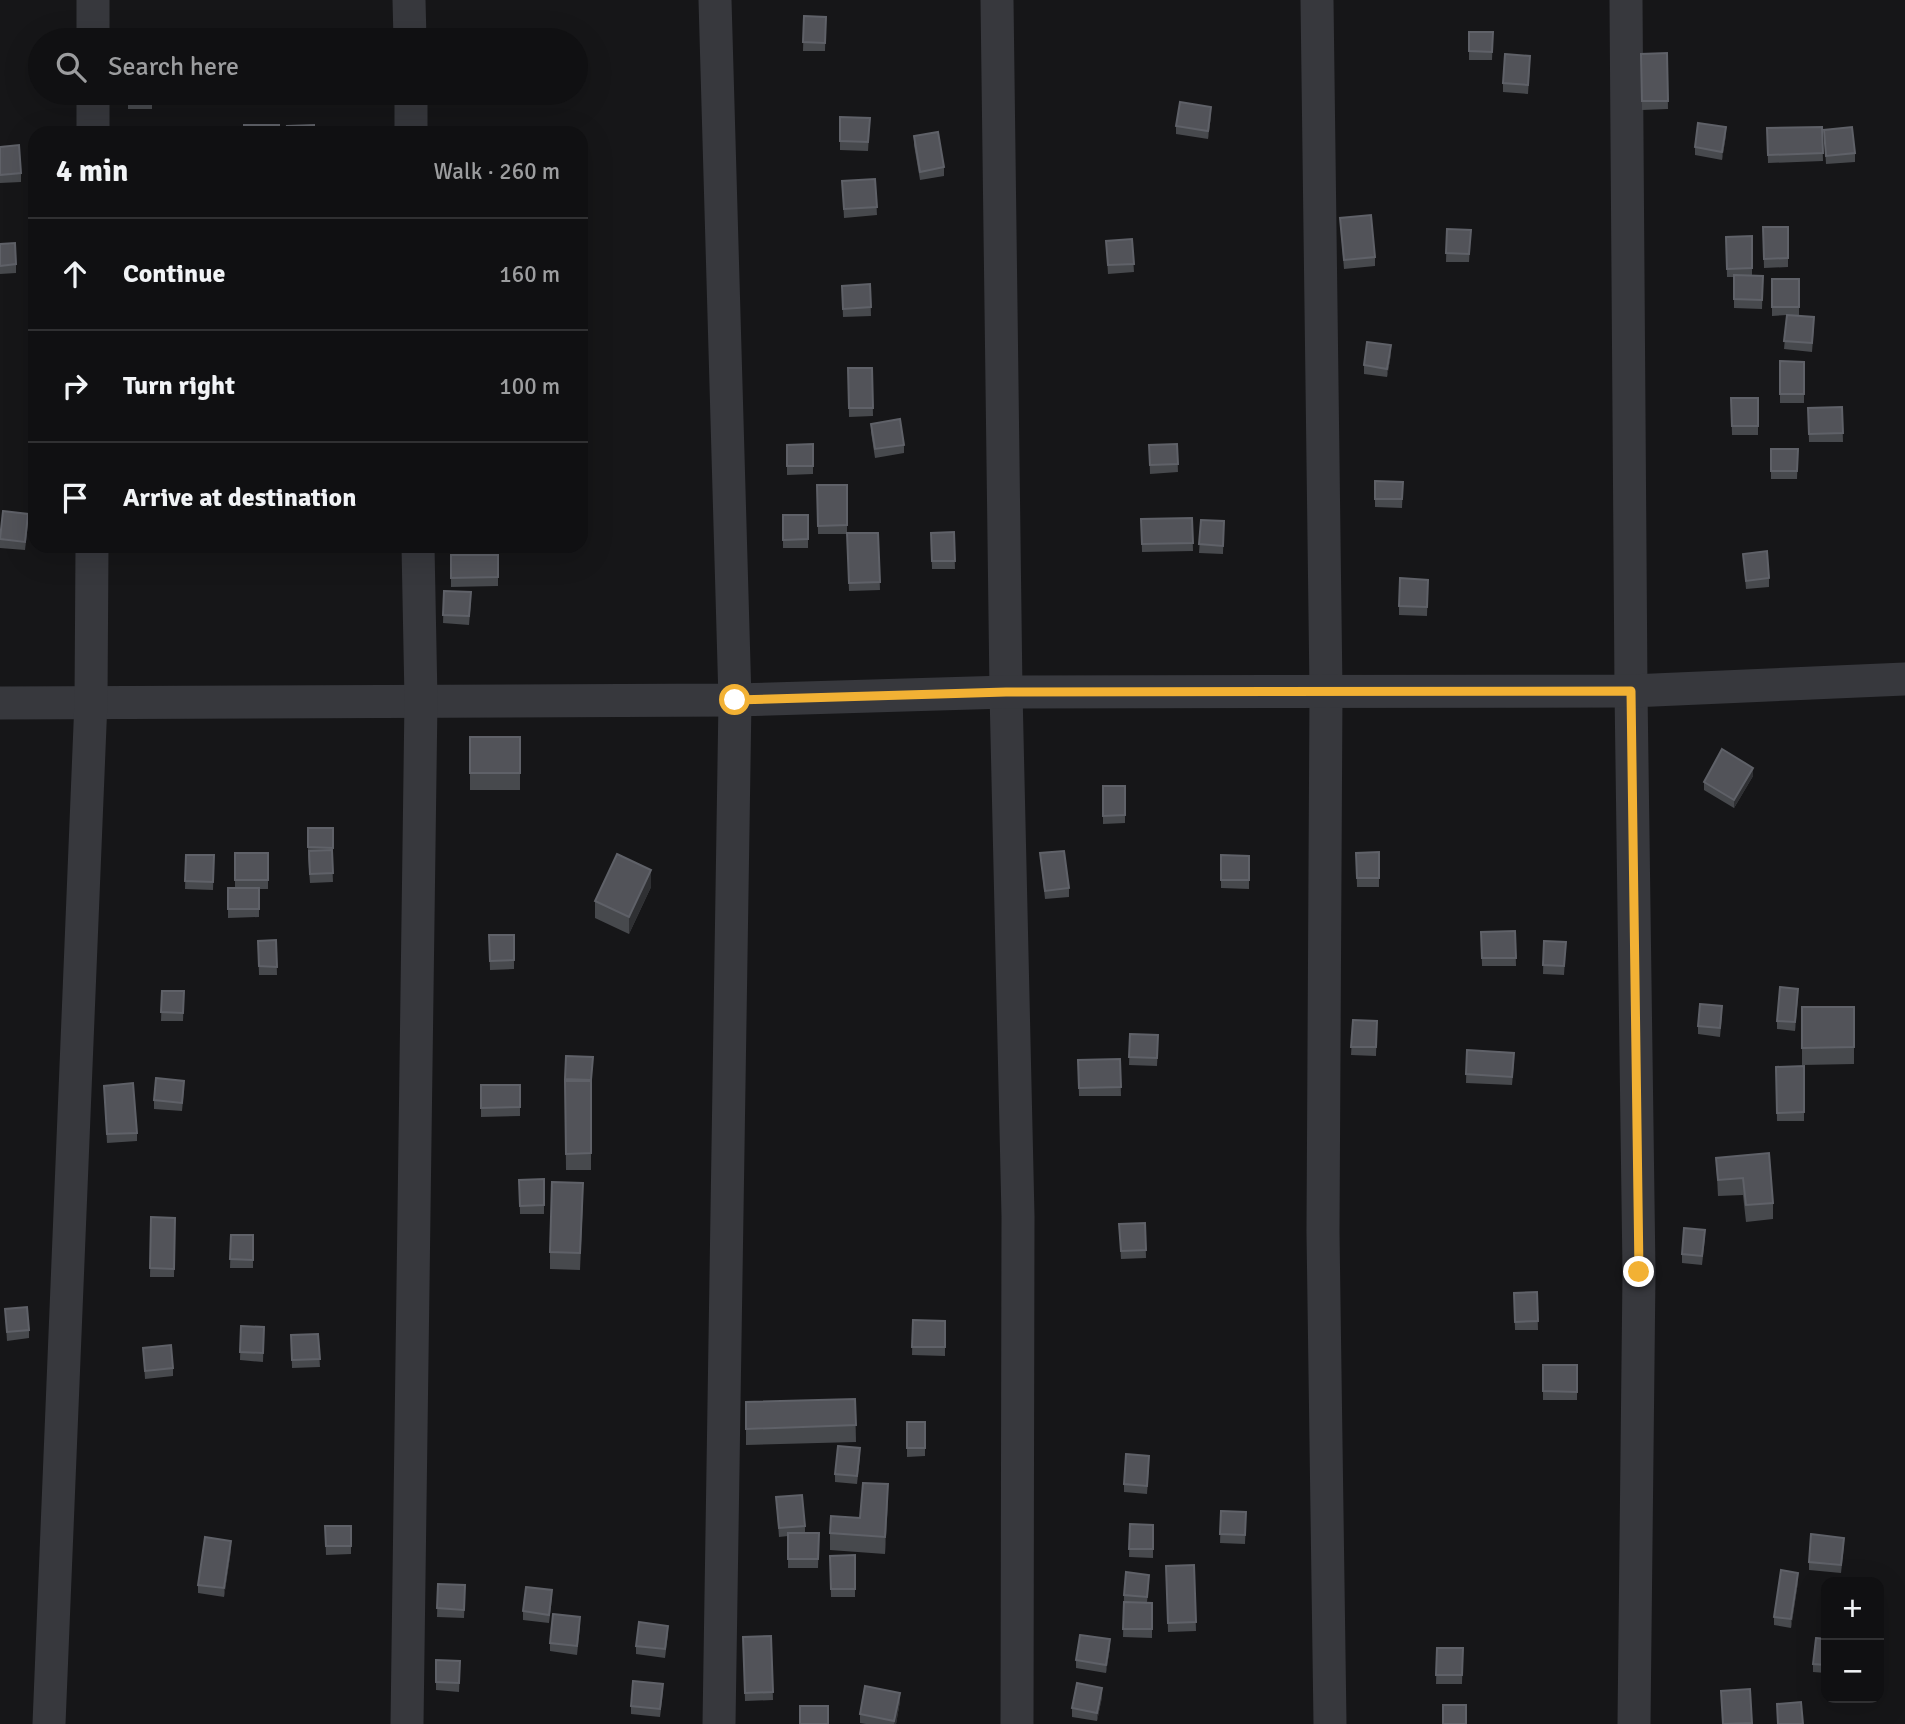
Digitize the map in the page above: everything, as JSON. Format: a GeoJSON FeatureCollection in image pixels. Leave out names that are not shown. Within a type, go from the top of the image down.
{"type":"FeatureCollection","features":[{"type":"Feature","properties":{"kind":"street"},"geometry":{"type":"LineString","coordinates":[[93,0],[93,28]]}},
{"type":"Feature","properties":{"kind":"street"},"geometry":{"type":"LineString","coordinates":[[409,0],[410,28]]}},
{"type":"Feature","properties":{"kind":"street"},"geometry":{"type":"LineString","coordinates":[[715,0],[735,700],[719,1724]]}},
{"type":"Feature","properties":{"kind":"street"},"geometry":{"type":"LineString","coordinates":[[997,0],[1006,692],[1018,1216],[1017,1724]]}},
{"type":"Feature","properties":{"kind":"street"},"geometry":{"type":"LineString","coordinates":[[1317,0],[1326,691],[1323,1233],[1330,1724]]}},
{"type":"Feature","properties":{"kind":"street"},"geometry":{"type":"LineString","coordinates":[[1626,0],[1639,1272],[1634,1724]]}},
{"type":"Feature","properties":{"kind":"street"},"geometry":{"type":"LineString","coordinates":[[93,105],[93,126]]}},
{"type":"Feature","properties":{"kind":"street"},"geometry":{"type":"LineString","coordinates":[[411,105],[411,126]]}},
{"type":"Feature","properties":{"kind":"street"},"geometry":{"type":"LineString","coordinates":[[49,1724],[91,701],[92,553]]}},
{"type":"Feature","properties":{"kind":"street"},"geometry":{"type":"LineString","coordinates":[[407,1724],[421,700],[418,553]]}},
{"type":"Feature","properties":{"kind":"street"},"geometry":{"type":"LineString","coordinates":[[0,703],[735,700],[1006,692],[1631,691],[1905,679]]}},
{"type":"Feature","properties":{"kind":"building"},"geometry":{"type":"Polygon","coordinates":[[[804,16],[826,17],[825,43],[803,42],[804,16]]]}},
{"type":"Feature","properties":{"kind":"building"},"geometry":{"type":"Polygon","coordinates":[[[1469,32],[1493,32],[1492,52],[1469,51],[1469,32]]]}},
{"type":"Feature","properties":{"kind":"building"},"geometry":{"type":"Polygon","coordinates":[[[1667,53],[1668,101],[1642,101],[1641,54],[1667,53]]]}},
{"type":"Feature","properties":{"kind":"building"},"geometry":{"type":"Polygon","coordinates":[[[1505,54],[1530,56],[1528,85],[1503,83],[1505,54]]]}},
{"type":"Feature","properties":{"kind":"building"},"geometry":{"type":"Polygon","coordinates":[[[1180,102],[1211,107],[1208,131],[1176,126],[1180,102]]]}},
{"type":"Feature","properties":{"kind":"building"},"geometry":{"type":"Polygon","coordinates":[[[840,117],[870,118],[868,142],[840,141],[840,117]]]}},
{"type":"Feature","properties":{"kind":"building"},"geometry":{"type":"Polygon","coordinates":[[[1698,123],[1726,127],[1722,152],[1695,147],[1698,123]]]}},
{"type":"Feature","properties":{"kind":"building"},"geometry":{"type":"Polygon","coordinates":[[[244,125],[279,125],[279,126],[244,125]]]}},
{"type":"Feature","properties":{"kind":"building"},"geometry":{"type":"Polygon","coordinates":[[[1822,127],[1823,153],[1768,155],[1767,128],[1822,127]]]}},
{"type":"Feature","properties":{"kind":"building"},"geometry":{"type":"Polygon","coordinates":[[[1852,127],[1855,153],[1826,156],[1824,130],[1852,127]]]}},
{"type":"Feature","properties":{"kind":"building"},"geometry":{"type":"Polygon","coordinates":[[[938,132],[944,167],[920,172],[914,136],[938,132]]]}},
{"type":"Feature","properties":{"kind":"building"},"geometry":{"type":"Polygon","coordinates":[[[19,145],[21,173],[0,175],[0,147],[19,145]]]}},
{"type":"Feature","properties":{"kind":"building"},"geometry":{"type":"Polygon","coordinates":[[[875,179],[877,207],[844,209],[842,181],[875,179]]]}},
{"type":"Feature","properties":{"kind":"building"},"geometry":{"type":"Polygon","coordinates":[[[1371,215],[1375,257],[1344,260],[1340,218],[1371,215]]]}},
{"type":"Feature","properties":{"kind":"building"},"geometry":{"type":"Polygon","coordinates":[[[1763,227],[1788,227],[1788,258],[1764,259],[1763,227]]]}},
{"type":"Feature","properties":{"kind":"building"},"geometry":{"type":"Polygon","coordinates":[[[1447,229],[1471,230],[1469,254],[1446,253],[1447,229]]]}},
{"type":"Feature","properties":{"kind":"building"},"geometry":{"type":"Polygon","coordinates":[[[1752,236],[1752,268],[1727,269],[1726,237],[1752,236]]]}},
{"type":"Feature","properties":{"kind":"building"},"geometry":{"type":"Polygon","coordinates":[[[1132,239],[1134,264],[1108,265],[1106,241],[1132,239]]]}},
{"type":"Feature","properties":{"kind":"building"},"geometry":{"type":"Polygon","coordinates":[[[15,243],[16,264],[0,266],[0,244],[15,243]]]}},
{"type":"Feature","properties":{"kind":"building"},"geometry":{"type":"Polygon","coordinates":[[[1734,275],[1763,276],[1762,300],[1734,299],[1734,275]]]}},
{"type":"Feature","properties":{"kind":"building"},"geometry":{"type":"Polygon","coordinates":[[[1772,279],[1799,279],[1799,307],[1772,307],[1772,279]]]}},
{"type":"Feature","properties":{"kind":"building"},"geometry":{"type":"Polygon","coordinates":[[[870,284],[871,307],[843,309],[842,286],[870,284]]]}},
{"type":"Feature","properties":{"kind":"building"},"geometry":{"type":"Polygon","coordinates":[[[1787,315],[1814,317],[1812,343],[1784,341],[1787,315]]]}},
{"type":"Feature","properties":{"kind":"building"},"geometry":{"type":"Polygon","coordinates":[[[1367,342],[1391,345],[1387,369],[1364,365],[1367,342]]]}},
{"type":"Feature","properties":{"kind":"building"},"geometry":{"type":"Polygon","coordinates":[[[1780,361],[1804,362],[1804,394],[1780,394],[1780,361]]]}},
{"type":"Feature","properties":{"kind":"building"},"geometry":{"type":"Polygon","coordinates":[[[848,368],[872,368],[873,408],[849,408],[848,368]]]}},
{"type":"Feature","properties":{"kind":"building"},"geometry":{"type":"Polygon","coordinates":[[[1731,398],[1758,398],[1758,426],[1732,426],[1731,398]]]}},
{"type":"Feature","properties":{"kind":"building"},"geometry":{"type":"Polygon","coordinates":[[[1842,407],[1843,433],[1809,434],[1808,408],[1842,407]]]}},
{"type":"Feature","properties":{"kind":"building"},"geometry":{"type":"Polygon","coordinates":[[[900,419],[904,445],[875,449],[871,424],[900,419]]]}},
{"type":"Feature","properties":{"kind":"building"},"geometry":{"type":"Polygon","coordinates":[[[813,444],[813,466],[787,466],[787,445],[813,444]]]}},
{"type":"Feature","properties":{"kind":"building"},"geometry":{"type":"Polygon","coordinates":[[[1177,444],[1178,464],[1150,465],[1149,445],[1177,444]]]}},
{"type":"Feature","properties":{"kind":"building"},"geometry":{"type":"Polygon","coordinates":[[[1771,449],[1798,449],[1797,471],[1771,471],[1771,449]]]}},
{"type":"Feature","properties":{"kind":"building"},"geometry":{"type":"Polygon","coordinates":[[[1375,481],[1403,482],[1402,499],[1375,499],[1375,481]]]}},
{"type":"Feature","properties":{"kind":"building"},"geometry":{"type":"Polygon","coordinates":[[[817,485],[847,485],[847,525],[818,526],[817,485]]]}},
{"type":"Feature","properties":{"kind":"building"},"geometry":{"type":"Polygon","coordinates":[[[3,511],[28,514],[25,542],[0,539],[3,511]]]}},
{"type":"Feature","properties":{"kind":"building"},"geometry":{"type":"Polygon","coordinates":[[[783,515],[808,515],[808,539],[783,540],[783,515]]]}},
{"type":"Feature","properties":{"kind":"building"},"geometry":{"type":"Polygon","coordinates":[[[1192,518],[1193,543],[1142,544],[1141,519],[1192,518]]]}},
{"type":"Feature","properties":{"kind":"building"},"geometry":{"type":"Polygon","coordinates":[[[1201,520],[1224,521],[1223,546],[1199,544],[1201,520]]]}},
{"type":"Feature","properties":{"kind":"building"},"geometry":{"type":"Polygon","coordinates":[[[954,532],[955,561],[932,561],[931,533],[954,532]]]}},
{"type":"Feature","properties":{"kind":"building"},"geometry":{"type":"Polygon","coordinates":[[[847,533],[878,533],[880,582],[849,583],[847,533]]]}},
{"type":"Feature","properties":{"kind":"building"},"geometry":{"type":"Polygon","coordinates":[[[1767,551],[1769,578],[1746,581],[1743,554],[1767,551]]]}},
{"type":"Feature","properties":{"kind":"building"},"geometry":{"type":"Polygon","coordinates":[[[451,555],[498,555],[498,577],[451,578],[451,555]]]}},
{"type":"Feature","properties":{"kind":"building"},"geometry":{"type":"Polygon","coordinates":[[[1400,578],[1428,580],[1427,607],[1399,606],[1400,578]]]}},
{"type":"Feature","properties":{"kind":"building"},"geometry":{"type":"Polygon","coordinates":[[[444,591],[471,592],[469,616],[443,615],[444,591]]]}},
{"type":"Feature","properties":{"kind":"building"},"geometry":{"type":"Polygon","coordinates":[[[470,737],[520,737],[520,773],[470,773],[470,737]]]}},
{"type":"Feature","properties":{"kind":"building"},"geometry":{"type":"Polygon","coordinates":[[[1722,749],[1753,768],[1734,800],[1704,782],[1722,749]]]}},
{"type":"Feature","properties":{"kind":"building"},"geometry":{"type":"Polygon","coordinates":[[[1103,786],[1125,786],[1125,815],[1103,816],[1103,786]]]}},
{"type":"Feature","properties":{"kind":"building"},"geometry":{"type":"Polygon","coordinates":[[[308,828],[333,828],[333,848],[308,847],[308,828]]]}},
{"type":"Feature","properties":{"kind":"building"},"geometry":{"type":"Polygon","coordinates":[[[332,850],[333,873],[310,874],[309,851],[332,850]]]}},
{"type":"Feature","properties":{"kind":"building"},"geometry":{"type":"Polygon","coordinates":[[[1064,851],[1069,888],[1045,891],[1040,853],[1064,851]]]}},
{"type":"Feature","properties":{"kind":"building"},"geometry":{"type":"Polygon","coordinates":[[[1379,852],[1379,878],[1357,878],[1356,853],[1379,852]]]}},
{"type":"Feature","properties":{"kind":"building"},"geometry":{"type":"Polygon","coordinates":[[[235,853],[268,853],[268,880],[235,880],[235,853]]]}},
{"type":"Feature","properties":{"kind":"building"},"geometry":{"type":"Polygon","coordinates":[[[617,854],[651,870],[629,917],[595,901],[617,854]]]}},
{"type":"Feature","properties":{"kind":"building"},"geometry":{"type":"Polygon","coordinates":[[[186,855],[214,855],[213,882],[185,881],[186,855]]]}},
{"type":"Feature","properties":{"kind":"building"},"geometry":{"type":"Polygon","coordinates":[[[1221,855],[1249,856],[1249,880],[1221,880],[1221,855]]]}},
{"type":"Feature","properties":{"kind":"building"},"geometry":{"type":"Polygon","coordinates":[[[228,888],[259,888],[259,909],[228,909],[228,888]]]}},
{"type":"Feature","properties":{"kind":"building"},"geometry":{"type":"Polygon","coordinates":[[[1515,931],[1516,958],[1482,958],[1481,932],[1515,931]]]}},
{"type":"Feature","properties":{"kind":"building"},"geometry":{"type":"Polygon","coordinates":[[[489,935],[514,935],[514,960],[490,961],[489,935]]]}},
{"type":"Feature","properties":{"kind":"building"},"geometry":{"type":"Polygon","coordinates":[[[276,940],[277,967],[259,966],[258,941],[276,940]]]}},
{"type":"Feature","properties":{"kind":"building"},"geometry":{"type":"Polygon","coordinates":[[[1544,941],[1566,942],[1564,966],[1543,965],[1544,941]]]}},
{"type":"Feature","properties":{"kind":"building"},"geometry":{"type":"Polygon","coordinates":[[[1780,987],[1798,989],[1795,1022],[1777,1021],[1780,987]]]}},
{"type":"Feature","properties":{"kind":"building"},"geometry":{"type":"Polygon","coordinates":[[[162,991],[184,991],[183,1013],[161,1012],[162,991]]]}},
{"type":"Feature","properties":{"kind":"building"},"geometry":{"type":"Polygon","coordinates":[[[1700,1004],[1722,1006],[1720,1028],[1698,1026],[1700,1004]]]}},
{"type":"Feature","properties":{"kind":"building"},"geometry":{"type":"Polygon","coordinates":[[[1802,1007],[1854,1007],[1854,1047],[1802,1048],[1802,1007]]]}},
{"type":"Feature","properties":{"kind":"building"},"geometry":{"type":"Polygon","coordinates":[[[1353,1020],[1377,1021],[1376,1047],[1351,1047],[1353,1020]]]}},
{"type":"Feature","properties":{"kind":"building"},"geometry":{"type":"Polygon","coordinates":[[[1130,1034],[1158,1035],[1157,1058],[1129,1057],[1130,1034]]]}},
{"type":"Feature","properties":{"kind":"building"},"geometry":{"type":"Polygon","coordinates":[[[1467,1050],[1514,1053],[1512,1077],[1466,1074],[1467,1050]]]}},
{"type":"Feature","properties":{"kind":"building"},"geometry":{"type":"Polygon","coordinates":[[[566,1056],[593,1057],[591,1080],[565,1079],[566,1056]]]}},
{"type":"Feature","properties":{"kind":"building"},"geometry":{"type":"Polygon","coordinates":[[[1120,1059],[1121,1087],[1079,1088],[1078,1060],[1120,1059]]]}},
{"type":"Feature","properties":{"kind":"building"},"geometry":{"type":"Polygon","coordinates":[[[1804,1066],[1804,1112],[1777,1113],[1776,1067],[1804,1066]]]}},
{"type":"Feature","properties":{"kind":"building"},"geometry":{"type":"Polygon","coordinates":[[[156,1078],[184,1081],[182,1103],[154,1100],[156,1078]]]}},
{"type":"Feature","properties":{"kind":"building"},"geometry":{"type":"Polygon","coordinates":[[[565,1081],[591,1081],[591,1153],[566,1154],[565,1081]]]}},
{"type":"Feature","properties":{"kind":"building"},"geometry":{"type":"Polygon","coordinates":[[[133,1083],[137,1133],[107,1134],[104,1086],[133,1083]]]}},
{"type":"Feature","properties":{"kind":"building"},"geometry":{"type":"Polygon","coordinates":[[[481,1085],[520,1085],[520,1107],[481,1108],[481,1085]]]}},
{"type":"Feature","properties":{"kind":"building"},"geometry":{"type":"Polygon","coordinates":[[[1769,1153],[1773,1203],[1746,1205],[1743,1178],[1718,1180],[1716,1158],[1769,1153]]]}},
{"type":"Feature","properties":{"kind":"building"},"geometry":{"type":"Polygon","coordinates":[[[544,1179],[544,1205],[520,1206],[519,1180],[544,1179]]]}},
{"type":"Feature","properties":{"kind":"building"},"geometry":{"type":"Polygon","coordinates":[[[552,1182],[583,1183],[580,1253],[550,1252],[552,1182]]]}},
{"type":"Feature","properties":{"kind":"building"},"geometry":{"type":"Polygon","coordinates":[[[151,1217],[175,1218],[174,1269],[150,1268],[151,1217]]]}},
{"type":"Feature","properties":{"kind":"building"},"geometry":{"type":"Polygon","coordinates":[[[1145,1223],[1146,1250],[1121,1251],[1119,1224],[1145,1223]]]}},
{"type":"Feature","properties":{"kind":"building"},"geometry":{"type":"Polygon","coordinates":[[[1684,1228],[1705,1230],[1702,1256],[1682,1254],[1684,1228]]]}},
{"type":"Feature","properties":{"kind":"building"},"geometry":{"type":"Polygon","coordinates":[[[231,1235],[253,1235],[253,1260],[230,1259],[231,1235]]]}},
{"type":"Feature","properties":{"kind":"building"},"geometry":{"type":"Polygon","coordinates":[[[1537,1292],[1538,1321],[1515,1322],[1514,1293],[1537,1292]]]}},
{"type":"Feature","properties":{"kind":"building"},"geometry":{"type":"Polygon","coordinates":[[[27,1307],[29,1330],[7,1332],[5,1309],[27,1307]]]}},
{"type":"Feature","properties":{"kind":"building"},"geometry":{"type":"Polygon","coordinates":[[[913,1320],[945,1321],[945,1347],[912,1347],[913,1320]]]}},
{"type":"Feature","properties":{"kind":"building"},"geometry":{"type":"Polygon","coordinates":[[[241,1326],[264,1327],[263,1353],[240,1352],[241,1326]]]}},
{"type":"Feature","properties":{"kind":"building"},"geometry":{"type":"Polygon","coordinates":[[[318,1334],[320,1359],[292,1360],[291,1335],[318,1334]]]}},
{"type":"Feature","properties":{"kind":"building"},"geometry":{"type":"Polygon","coordinates":[[[171,1345],[173,1368],[145,1371],[143,1348],[171,1345]]]}},
{"type":"Feature","properties":{"kind":"building"},"geometry":{"type":"Polygon","coordinates":[[[1543,1365],[1577,1365],[1577,1392],[1543,1391],[1543,1365]]]}},
{"type":"Feature","properties":{"kind":"building"},"geometry":{"type":"Polygon","coordinates":[[[855,1399],[856,1425],[746,1429],[746,1402],[855,1399]]]}},
{"type":"Feature","properties":{"kind":"building"},"geometry":{"type":"Polygon","coordinates":[[[907,1422],[925,1422],[925,1448],[907,1448],[907,1422]]]}},
{"type":"Feature","properties":{"kind":"building"},"geometry":{"type":"Polygon","coordinates":[[[838,1446],[860,1448],[857,1476],[835,1474],[838,1446]]]}},
{"type":"Feature","properties":{"kind":"building"},"geometry":{"type":"Polygon","coordinates":[[[1126,1454],[1149,1456],[1147,1486],[1124,1484],[1126,1454]]]}},
{"type":"Feature","properties":{"kind":"building"},"geometry":{"type":"Polygon","coordinates":[[[863,1483],[888,1484],[885,1537],[830,1533],[831,1516],[860,1518],[863,1483]]]}},
{"type":"Feature","properties":{"kind":"building"},"geometry":{"type":"Polygon","coordinates":[[[802,1495],[805,1526],[779,1528],[776,1497],[802,1495]]]}},
{"type":"Feature","properties":{"kind":"building"},"geometry":{"type":"Polygon","coordinates":[[[1221,1511],[1246,1512],[1245,1535],[1220,1534],[1221,1511]]]}},
{"type":"Feature","properties":{"kind":"building"},"geometry":{"type":"Polygon","coordinates":[[[1130,1524],[1153,1525],[1153,1549],[1129,1549],[1130,1524]]]}},
{"type":"Feature","properties":{"kind":"building"},"geometry":{"type":"Polygon","coordinates":[[[325,1526],[351,1526],[351,1546],[326,1546],[325,1526]]]}},
{"type":"Feature","properties":{"kind":"building"},"geometry":{"type":"Polygon","coordinates":[[[788,1533],[819,1533],[818,1559],[788,1559],[788,1533]]]}},
{"type":"Feature","properties":{"kind":"building"},"geometry":{"type":"Polygon","coordinates":[[[1811,1534],[1844,1538],[1841,1565],[1809,1562],[1811,1534]]]}},
{"type":"Feature","properties":{"kind":"building"},"geometry":{"type":"Polygon","coordinates":[[[205,1537],[231,1541],[224,1588],[198,1585],[205,1537]]]}},
{"type":"Feature","properties":{"kind":"building"},"geometry":{"type":"Polygon","coordinates":[[[855,1555],[855,1589],[831,1589],[830,1556],[855,1555]]]}},
{"type":"Feature","properties":{"kind":"building"},"geometry":{"type":"Polygon","coordinates":[[[1194,1565],[1196,1622],[1168,1623],[1166,1566],[1194,1565]]]}},
{"type":"Feature","properties":{"kind":"building"},"geometry":{"type":"Polygon","coordinates":[[[1781,1570],[1798,1573],[1791,1619],[1774,1617],[1781,1570]]]}},
{"type":"Feature","properties":{"kind":"building"},"geometry":{"type":"Polygon","coordinates":[[[1126,1572],[1149,1575],[1147,1597],[1124,1595],[1126,1572]]]}},
{"type":"Feature","properties":{"kind":"building"},"geometry":{"type":"Polygon","coordinates":[[[438,1584],[465,1585],[464,1610],[437,1608],[438,1584]]]}},
{"type":"Feature","properties":{"kind":"building"},"geometry":{"type":"Polygon","coordinates":[[[526,1587],[552,1590],[549,1615],[523,1611],[526,1587]]]}},
{"type":"Feature","properties":{"kind":"building"},"geometry":{"type":"Polygon","coordinates":[[[1124,1602],[1152,1603],[1152,1629],[1123,1629],[1124,1602]]]}},
{"type":"Feature","properties":{"kind":"building"},"geometry":{"type":"Polygon","coordinates":[[[553,1614],[580,1617],[577,1646],[550,1643],[553,1614]]]}},
{"type":"Feature","properties":{"kind":"building"},"geometry":{"type":"Polygon","coordinates":[[[639,1622],[668,1626],[665,1649],[636,1646],[639,1622]]]}},
{"type":"Feature","properties":{"kind":"building"},"geometry":{"type":"Polygon","coordinates":[[[1080,1635],[1110,1639],[1106,1665],[1076,1660],[1080,1635]]]}},
{"type":"Feature","properties":{"kind":"building"},"geometry":{"type":"Polygon","coordinates":[[[771,1636],[773,1692],[745,1693],[743,1637],[771,1636]]]}},
{"type":"Feature","properties":{"kind":"building"},"geometry":{"type":"Polygon","coordinates":[[[1816,1638],[1821,1638],[1821,1665],[1813,1664],[1816,1638]]]}},
{"type":"Feature","properties":{"kind":"building"},"geometry":{"type":"Polygon","coordinates":[[[1437,1648],[1463,1648],[1462,1675],[1436,1675],[1437,1648]]]}},
{"type":"Feature","properties":{"kind":"building"},"geometry":{"type":"Polygon","coordinates":[[[436,1660],[460,1661],[459,1683],[436,1682],[436,1660]]]}},
{"type":"Feature","properties":{"kind":"building"},"geometry":{"type":"Polygon","coordinates":[[[633,1681],[663,1684],[660,1709],[631,1706],[633,1681]]]}},
{"type":"Feature","properties":{"kind":"building"},"geometry":{"type":"Polygon","coordinates":[[[1077,1683],[1102,1688],[1097,1713],[1072,1708],[1077,1683]]]}},
{"type":"Feature","properties":{"kind":"building"},"geometry":{"type":"Polygon","coordinates":[[[865,1686],[900,1693],[894,1721],[860,1714],[865,1686]]]}},
{"type":"Feature","properties":{"kind":"building"},"geometry":{"type":"Polygon","coordinates":[[[1750,1689],[1752,1723],[1723,1724],[1721,1691],[1750,1689]]]}},
{"type":"Feature","properties":{"kind":"building"},"geometry":{"type":"Polygon","coordinates":[[[1801,1702],[1803,1724],[1778,1724],[1777,1704],[1801,1702]]]}},
{"type":"Feature","properties":{"kind":"building"},"geometry":{"type":"Polygon","coordinates":[[[1443,1705],[1466,1705],[1466,1724],[1443,1724],[1443,1705]]]}},
{"type":"Feature","properties":{"kind":"building"},"geometry":{"type":"Polygon","coordinates":[[[800,1706],[828,1706],[828,1724],[800,1724],[800,1706]]]}},
{"type":"Feature","properties":{"kind":"route"},"geometry":{"type":"LineString","coordinates":[[735,700],[1006,692],[1631,691],[1639,1272]]}}]}
